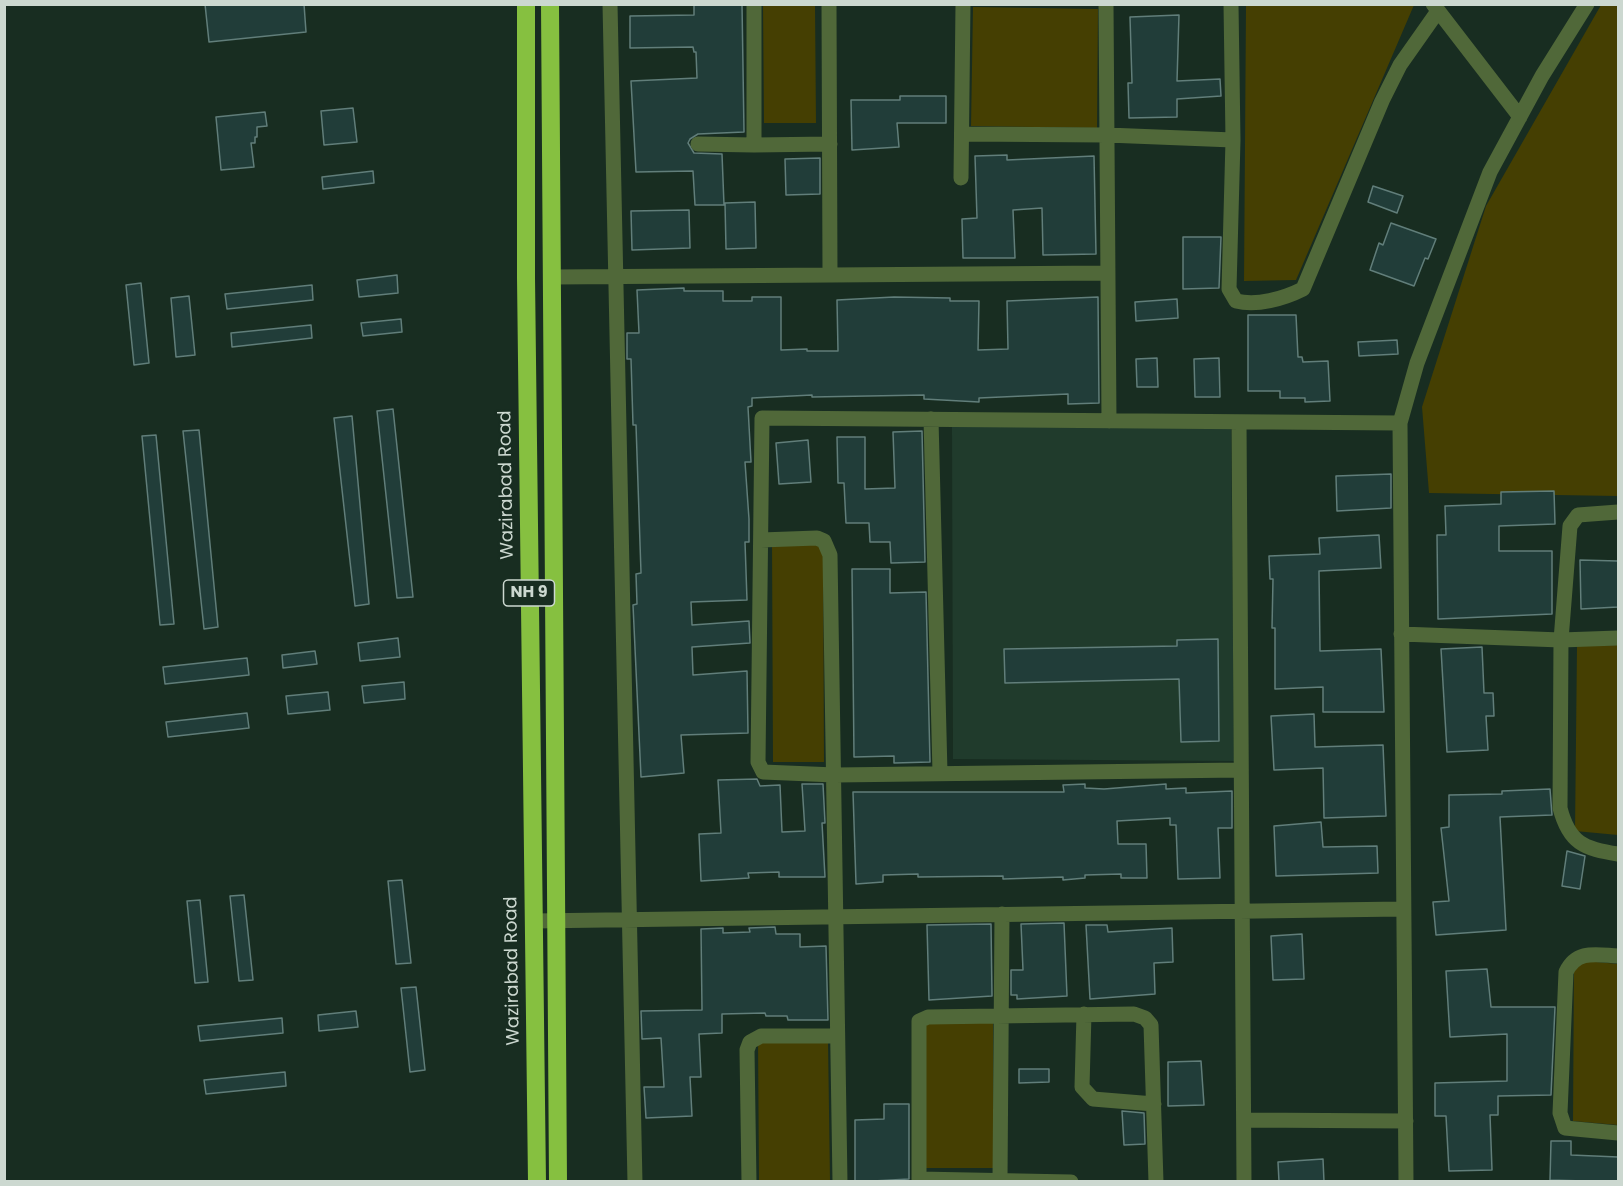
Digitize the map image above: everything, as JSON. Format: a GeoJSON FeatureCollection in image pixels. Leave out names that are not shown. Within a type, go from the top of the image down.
{"type":"FeatureCollection","features":[{"type":"Feature","properties":{"kind":"highway","name":"Wazirabad Road"},"geometry":{"type":"LineString","coordinates":[[526,4],[526,278],[537,1182]]}},
{"type":"Feature","properties":{"kind":"highway","name":"NH 9"},"geometry":{"type":"LineString","coordinates":[[550,4],[558,1182]]}},
{"type":"Feature","properties":{"kind":"street"},"geometry":{"type":"LineString","coordinates":[[610,4],[635,1182]]}},
{"type":"Feature","properties":{"kind":"street"},"geometry":{"type":"LineString","coordinates":[[754,4],[754,145]]}},
{"type":"Feature","properties":{"kind":"street"},"geometry":{"type":"LineString","coordinates":[[829,4],[830,274]]}},
{"type":"Feature","properties":{"kind":"street"},"geometry":{"type":"LineString","coordinates":[[961,178],[963,4]]}},
{"type":"Feature","properties":{"kind":"street"},"geometry":{"type":"LineString","coordinates":[[1107,4],[1109,421]]}},
{"type":"Feature","properties":{"kind":"street"},"geometry":{"type":"LineString","coordinates":[[1231,4],[1233,140],[1231,296],[1236,301],[1245,303],[1287,296],[1302,289],[1382,101],[1400,65],[1436,8],[1520,117]]}},
{"type":"Feature","properties":{"kind":"street"},"geometry":{"type":"LineString","coordinates":[[1406,1182],[1402,909],[1400,423],[1417,363],[1490,172],[1587,4]]}},
{"type":"Feature","properties":{"kind":"street"},"geometry":{"type":"LineString","coordinates":[[962,134],[1107,135],[1233,140]]}},
{"type":"Feature","properties":{"kind":"street"},"geometry":{"type":"LineString","coordinates":[[698,144],[830,144]]}},
{"type":"Feature","properties":{"kind":"street"},"geometry":{"type":"LineString","coordinates":[[553,277],[1108,273]]}},
{"type":"Feature","properties":{"kind":"street"},"geometry":{"type":"LineString","coordinates":[[1241,770],[835,776],[769,774],[759,768],[762,418],[1400,423]]}},
{"type":"Feature","properties":{"kind":"street"},"geometry":{"type":"LineString","coordinates":[[931,419],[940,773]]}},
{"type":"Feature","properties":{"kind":"street"},"geometry":{"type":"LineString","coordinates":[[1239,422],[1244,1182]]}},
{"type":"Feature","properties":{"kind":"street"},"geometry":{"type":"LineString","coordinates":[[1618,512],[1586,514],[1573,520],[1561,640],[1560,808],[1564,826],[1571,837],[1596,851],[1618,854]]}},
{"type":"Feature","properties":{"kind":"street"},"geometry":{"type":"LineString","coordinates":[[761,540],[817,538],[824,542],[830,555],[840,1182]]}},
{"type":"Feature","properties":{"kind":"street"},"geometry":{"type":"LineString","coordinates":[[1401,634],[1561,640],[1618,638]]}},
{"type":"Feature","properties":{"kind":"street"},"geometry":{"type":"LineString","coordinates":[[533,921],[1402,909]]}},
{"type":"Feature","properties":{"kind":"street"},"geometry":{"type":"LineString","coordinates":[[1000,1179],[1002,914]]}},
{"type":"Feature","properties":{"kind":"street"},"geometry":{"type":"LineString","coordinates":[[1618,956],[1585,954],[1570,963],[1566,972],[1560,1113],[1565,1128],[1618,1133]]}},
{"type":"Feature","properties":{"kind":"street"},"geometry":{"type":"LineString","coordinates":[[1084,1014],[1083,1087],[1086,1094],[1093,1099],[1154,1104]]}},
{"type":"Feature","properties":{"kind":"street"},"geometry":{"type":"LineString","coordinates":[[1071,1182],[1000,1179],[919,1180],[919,1021],[928,1017],[1084,1014],[1134,1014],[1145,1018],[1151,1025],[1155,1182]]}},
{"type":"Feature","properties":{"kind":"street"},"geometry":{"type":"LineString","coordinates":[[749,1182],[747,1050],[750,1042],[761,1036],[836,1036]]}},
{"type":"Feature","properties":{"kind":"street"},"geometry":{"type":"LineString","coordinates":[[1244,1120],[1406,1121]]}},
{"type":"Feature","properties":{"kind":"shaded area"},"geometry":{"type":"Polygon","coordinates":[[[763,5],[815,5],[816,123],[764,123],[763,5]]]}},
{"type":"Feature","properties":{"kind":"shaded area"},"geometry":{"type":"Polygon","coordinates":[[[1246,5],[1414,5],[1296,280],[1244,281],[1246,5]]]}},
{"type":"Feature","properties":{"kind":"shaded area"},"geometry":{"type":"Polygon","coordinates":[[[1601,5],[1618,5],[1618,496],[1429,493],[1422,407],[1486,206],[1601,5]]]}},
{"type":"Feature","properties":{"kind":"shaded area"},"geometry":{"type":"Polygon","coordinates":[[[973,7],[1098,9],[1097,128],[971,126],[973,7]]]}},
{"type":"Feature","properties":{"kind":"shaded area"},"geometry":{"type":"Polygon","coordinates":[[[952,425],[1231,425],[1234,761],[953,759],[952,425]]]}},
{"type":"Feature","properties":{"kind":"shaded area"},"geometry":{"type":"Polygon","coordinates":[[[772,542],[823,542],[824,762],[773,762],[772,542]]]}},
{"type":"Feature","properties":{"kind":"shaded area"},"geometry":{"type":"Polygon","coordinates":[[[1618,645],[1618,835],[1575,831],[1577,646],[1618,645]]]}},
{"type":"Feature","properties":{"kind":"shaded area"},"geometry":{"type":"Polygon","coordinates":[[[1574,960],[1618,964],[1618,1125],[1573,1121],[1574,960]]]}},
{"type":"Feature","properties":{"kind":"shaded area"},"geometry":{"type":"Polygon","coordinates":[[[926,1017],[993,1017],[993,1168],[926,1168],[926,1017]]]}},
{"type":"Feature","properties":{"kind":"shaded area"},"geometry":{"type":"Polygon","coordinates":[[[758,1039],[828,1039],[830,1181],[759,1181],[758,1039]]]}},
{"type":"Feature","properties":{"kind":"building"},"geometry":{"type":"Polygon","coordinates":[[[205,4],[304,4],[306,32],[209,42],[205,4]]]}},
{"type":"Feature","properties":{"kind":"building"},"geometry":{"type":"Polygon","coordinates":[[[694,4],[742,4],[744,132],[698,134],[688,143],[694,153],[722,154],[724,205],[695,205],[693,171],[636,172],[631,81],[697,78],[696,52],[693,47],[630,48],[630,16],[694,15],[694,4]]]}},
{"type":"Feature","properties":{"kind":"building"},"geometry":{"type":"Polygon","coordinates":[[[1179,15],[1177,81],[1220,79],[1221,96],[1177,99],[1177,117],[1129,118],[1128,83],[1132,83],[1130,17],[1179,15]]]}},
{"type":"Feature","properties":{"kind":"building"},"geometry":{"type":"Polygon","coordinates":[[[900,96],[946,96],[946,123],[897,123],[899,147],[852,150],[851,100],[900,100],[900,96]]]}},
{"type":"Feature","properties":{"kind":"building"},"geometry":{"type":"Polygon","coordinates":[[[353,108],[357,142],[324,145],[321,111],[353,108]]]}},
{"type":"Feature","properties":{"kind":"building"},"geometry":{"type":"Polygon","coordinates":[[[265,112],[267,126],[257,127],[255,143],[251,143],[254,167],[221,170],[216,117],[265,112]]]}},
{"type":"Feature","properties":{"kind":"building"},"geometry":{"type":"Polygon","coordinates":[[[1007,155],[1007,160],[1094,156],[1096,254],[1043,255],[1042,208],[1013,210],[1015,258],[963,258],[962,219],[977,218],[975,156],[1007,155]]]}},
{"type":"Feature","properties":{"kind":"building"},"geometry":{"type":"Polygon","coordinates":[[[820,158],[820,194],[786,195],[785,159],[820,158]]]}},
{"type":"Feature","properties":{"kind":"building"},"geometry":{"type":"Polygon","coordinates":[[[373,171],[374,183],[323,189],[322,177],[373,171]]]}},
{"type":"Feature","properties":{"kind":"building"},"geometry":{"type":"Polygon","coordinates":[[[1373,186],[1403,196],[1397,213],[1368,202],[1373,186]]]}},
{"type":"Feature","properties":{"kind":"building"},"geometry":{"type":"Polygon","coordinates":[[[755,202],[756,248],[726,249],[725,203],[755,202]]]}},
{"type":"Feature","properties":{"kind":"building"},"geometry":{"type":"Polygon","coordinates":[[[689,210],[690,248],[632,250],[631,211],[689,210]]]}},
{"type":"Feature","properties":{"kind":"building"},"geometry":{"type":"Polygon","coordinates":[[[1391,223],[1436,239],[1428,259],[1425,258],[1414,286],[1370,270],[1379,243],[1383,245],[1391,223]]]}},
{"type":"Feature","properties":{"kind":"building"},"geometry":{"type":"Polygon","coordinates":[[[1183,237],[1221,237],[1219,288],[1183,289],[1183,237]]]}},
{"type":"Feature","properties":{"kind":"building"},"geometry":{"type":"Polygon","coordinates":[[[397,275],[398,293],[359,297],[357,280],[397,275]]]}},
{"type":"Feature","properties":{"kind":"building"},"geometry":{"type":"Polygon","coordinates":[[[141,283],[149,363],[134,365],[126,285],[141,283]]]}},
{"type":"Feature","properties":{"kind":"building"},"geometry":{"type":"Polygon","coordinates":[[[312,285],[313,300],[227,309],[225,294],[312,285]]]}},
{"type":"Feature","properties":{"kind":"building"},"geometry":{"type":"Polygon","coordinates":[[[684,288],[684,291],[723,291],[723,301],[752,301],[752,297],[781,297],[781,350],[807,349],[807,351],[838,351],[837,300],[894,297],[979,301],[978,350],[1008,349],[1007,301],[1098,297],[1099,403],[1068,404],[1068,394],[979,398],[979,402],[924,399],[924,395],[812,397],[812,395],[752,398],[752,406],[748,407],[751,462],[745,462],[749,519],[749,542],[745,542],[747,600],[691,602],[692,625],[749,621],[750,643],[692,647],[693,675],[747,671],[748,733],[681,735],[684,773],[641,777],[633,605],[637,604],[636,574],[641,573],[636,425],[633,425],[631,359],[627,359],[627,333],[639,333],[637,290],[684,288]]]}},
{"type":"Feature","properties":{"kind":"building"},"geometry":{"type":"Polygon","coordinates":[[[189,296],[195,355],[176,357],[171,298],[189,296]]]}},
{"type":"Feature","properties":{"kind":"building"},"geometry":{"type":"Polygon","coordinates":[[[1177,299],[1178,318],[1136,321],[1135,302],[1177,299]]]}},
{"type":"Feature","properties":{"kind":"building"},"geometry":{"type":"Polygon","coordinates":[[[1248,315],[1296,315],[1298,357],[1302,357],[1303,362],[1328,361],[1330,401],[1305,402],[1305,398],[1280,398],[1280,391],[1248,391],[1248,315]]]}},
{"type":"Feature","properties":{"kind":"building"},"geometry":{"type":"Polygon","coordinates":[[[401,319],[402,332],[363,336],[361,323],[401,319]]]}},
{"type":"Feature","properties":{"kind":"building"},"geometry":{"type":"Polygon","coordinates":[[[311,325],[312,338],[232,347],[231,333],[311,325]]]}},
{"type":"Feature","properties":{"kind":"building"},"geometry":{"type":"Polygon","coordinates":[[[1397,340],[1398,354],[1359,356],[1358,342],[1397,340]]]}},
{"type":"Feature","properties":{"kind":"building"},"geometry":{"type":"Polygon","coordinates":[[[1157,358],[1158,387],[1137,387],[1136,359],[1157,358]]]}},
{"type":"Feature","properties":{"kind":"building"},"geometry":{"type":"Polygon","coordinates":[[[1219,358],[1220,397],[1195,397],[1194,359],[1219,358]]]}},
{"type":"Feature","properties":{"kind":"building"},"geometry":{"type":"Polygon","coordinates":[[[393,409],[413,597],[397,598],[377,411],[393,409]]]}},
{"type":"Feature","properties":{"kind":"building"},"geometry":{"type":"Polygon","coordinates":[[[352,416],[369,604],[355,606],[334,418],[352,416]]]}},
{"type":"Feature","properties":{"kind":"building"},"geometry":{"type":"Polygon","coordinates":[[[199,430],[218,627],[204,629],[183,431],[199,430]]]}},
{"type":"Feature","properties":{"kind":"building"},"geometry":{"type":"Polygon","coordinates":[[[922,431],[925,562],[891,563],[890,542],[870,542],[869,523],[846,523],[844,483],[838,483],[837,437],[865,437],[865,489],[895,488],[893,432],[922,431]]]}},
{"type":"Feature","properties":{"kind":"building"},"geometry":{"type":"Polygon","coordinates":[[[156,435],[174,624],[160,625],[142,436],[156,435]]]}},
{"type":"Feature","properties":{"kind":"building"},"geometry":{"type":"Polygon","coordinates":[[[808,440],[811,482],[779,484],[776,443],[808,440]]]}},
{"type":"Feature","properties":{"kind":"building"},"geometry":{"type":"Polygon","coordinates":[[[1391,474],[1391,508],[1337,511],[1336,476],[1391,474]]]}},
{"type":"Feature","properties":{"kind":"building"},"geometry":{"type":"Polygon","coordinates":[[[1554,491],[1555,524],[1499,526],[1499,551],[1552,551],[1552,614],[1438,619],[1437,535],[1446,535],[1445,506],[1501,504],[1501,492],[1554,491]]]}},
{"type":"Feature","properties":{"kind":"building"},"geometry":{"type":"Polygon","coordinates":[[[1379,535],[1381,568],[1319,571],[1320,651],[1381,649],[1384,712],[1323,712],[1323,687],[1275,689],[1275,628],[1272,628],[1273,579],[1270,579],[1269,556],[1320,554],[1319,538],[1379,535]]]}},
{"type":"Feature","properties":{"kind":"building"},"geometry":{"type":"Polygon","coordinates":[[[1580,560],[1618,561],[1618,607],[1581,609],[1580,560]]]}},
{"type":"Feature","properties":{"kind":"building"},"geometry":{"type":"Polygon","coordinates":[[[852,569],[890,569],[890,593],[926,592],[930,762],[894,763],[894,756],[854,757],[852,569]]]}},
{"type":"Feature","properties":{"kind":"building"},"geometry":{"type":"Polygon","coordinates":[[[398,638],[400,657],[360,661],[358,643],[398,638]]]}},
{"type":"Feature","properties":{"kind":"building"},"geometry":{"type":"Polygon","coordinates":[[[1218,639],[1219,741],[1181,742],[1179,679],[1005,683],[1004,649],[1177,646],[1177,640],[1218,639]]]}},
{"type":"Feature","properties":{"kind":"building"},"geometry":{"type":"Polygon","coordinates":[[[1482,647],[1484,693],[1493,693],[1494,716],[1486,716],[1488,750],[1447,752],[1441,649],[1482,647]]]}},
{"type":"Feature","properties":{"kind":"building"},"geometry":{"type":"Polygon","coordinates":[[[315,651],[317,664],[283,668],[282,655],[315,651]]]}},
{"type":"Feature","properties":{"kind":"building"},"geometry":{"type":"Polygon","coordinates":[[[247,658],[249,675],[165,684],[163,667],[247,658]]]}},
{"type":"Feature","properties":{"kind":"building"},"geometry":{"type":"Polygon","coordinates":[[[404,682],[405,699],[364,703],[362,686],[404,682]]]}},
{"type":"Feature","properties":{"kind":"building"},"geometry":{"type":"Polygon","coordinates":[[[328,692],[330,710],[288,714],[286,696],[328,692]]]}},
{"type":"Feature","properties":{"kind":"building"},"geometry":{"type":"Polygon","coordinates":[[[247,713],[249,728],[168,737],[166,722],[247,713]]]}},
{"type":"Feature","properties":{"kind":"building"},"geometry":{"type":"Polygon","coordinates":[[[1314,714],[1315,747],[1383,745],[1386,816],[1324,818],[1323,768],[1274,770],[1271,716],[1314,714]]]}},
{"type":"Feature","properties":{"kind":"building"},"geometry":{"type":"Polygon","coordinates":[[[757,779],[760,786],[780,785],[782,832],[805,831],[802,784],[823,784],[825,823],[822,823],[825,877],[779,877],[779,872],[748,873],[749,878],[701,881],[699,834],[721,833],[718,780],[757,779]]]}},
{"type":"Feature","properties":{"kind":"building"},"geometry":{"type":"Polygon","coordinates":[[[1085,784],[1085,788],[1104,789],[1166,784],[1166,789],[1186,788],[1186,793],[1232,791],[1232,828],[1218,828],[1220,878],[1178,879],[1176,825],[1170,825],[1170,818],[1117,821],[1118,844],[1146,844],[1147,878],[1121,878],[1121,874],[1085,875],[1085,878],[1063,880],[1063,877],[1003,879],[1003,876],[918,877],[918,874],[883,875],[883,882],[856,884],[853,792],[1064,792],[1063,785],[1085,784]]]}},
{"type":"Feature","properties":{"kind":"building"},"geometry":{"type":"Polygon","coordinates":[[[1550,789],[1552,815],[1500,817],[1506,930],[1436,935],[1433,902],[1449,901],[1441,828],[1449,827],[1449,795],[1502,794],[1502,791],[1550,789]]]}},
{"type":"Feature","properties":{"kind":"building"},"geometry":{"type":"Polygon","coordinates":[[[1321,822],[1323,847],[1377,846],[1378,873],[1276,876],[1274,826],[1321,822]]]}},
{"type":"Feature","properties":{"kind":"building"},"geometry":{"type":"Polygon","coordinates":[[[1567,851],[1585,856],[1580,889],[1562,886],[1567,851]]]}},
{"type":"Feature","properties":{"kind":"building"},"geometry":{"type":"Polygon","coordinates":[[[402,880],[411,963],[396,964],[388,881],[402,880]]]}},
{"type":"Feature","properties":{"kind":"building"},"geometry":{"type":"Polygon","coordinates":[[[244,895],[253,980],[239,981],[230,896],[244,895]]]}},
{"type":"Feature","properties":{"kind":"building"},"geometry":{"type":"Polygon","coordinates":[[[200,900],[208,982],[195,983],[187,901],[200,900]]]}},
{"type":"Feature","properties":{"kind":"building"},"geometry":{"type":"Polygon","coordinates":[[[1064,923],[1067,996],[1017,999],[1017,995],[1011,995],[1011,970],[1023,970],[1021,924],[1064,923]]]}},
{"type":"Feature","properties":{"kind":"building"},"geometry":{"type":"Polygon","coordinates":[[[991,924],[992,996],[929,1000],[927,925],[991,924]]]}},
{"type":"Feature","properties":{"kind":"building"},"geometry":{"type":"Polygon","coordinates":[[[1086,925],[1107,925],[1108,932],[1172,928],[1173,962],[1154,963],[1155,994],[1090,999],[1086,925]]]}},
{"type":"Feature","properties":{"kind":"building"},"geometry":{"type":"Polygon","coordinates":[[[775,927],[776,934],[800,934],[800,947],[826,946],[828,1020],[788,1020],[787,1016],[766,1016],[765,1013],[722,1014],[722,1033],[699,1034],[701,1077],[690,1077],[692,1116],[646,1118],[644,1087],[664,1087],[661,1038],[642,1039],[641,1011],[702,1010],[701,929],[723,928],[723,933],[750,932],[749,928],[775,927]]]}},
{"type":"Feature","properties":{"kind":"building"},"geometry":{"type":"Polygon","coordinates":[[[1302,934],[1304,979],[1273,980],[1271,936],[1302,934]]]}},
{"type":"Feature","properties":{"kind":"building"},"geometry":{"type":"Polygon","coordinates":[[[1487,969],[1491,1007],[1555,1007],[1551,1095],[1498,1096],[1498,1115],[1490,1115],[1492,1170],[1449,1171],[1446,1116],[1435,1116],[1435,1083],[1507,1081],[1507,1034],[1450,1037],[1446,971],[1487,969]]]}},
{"type":"Feature","properties":{"kind":"building"},"geometry":{"type":"Polygon","coordinates":[[[416,987],[425,1070],[410,1072],[401,988],[416,987]]]}},
{"type":"Feature","properties":{"kind":"building"},"geometry":{"type":"Polygon","coordinates":[[[356,1011],[358,1027],[319,1031],[318,1015],[356,1011]]]}},
{"type":"Feature","properties":{"kind":"building"},"geometry":{"type":"Polygon","coordinates":[[[282,1018],[283,1033],[200,1041],[198,1026],[282,1018]]]}},
{"type":"Feature","properties":{"kind":"building"},"geometry":{"type":"Polygon","coordinates":[[[1201,1061],[1204,1105],[1168,1106],[1168,1062],[1201,1061]]]}},
{"type":"Feature","properties":{"kind":"building"},"geometry":{"type":"Polygon","coordinates":[[[1019,1069],[1049,1069],[1049,1082],[1019,1083],[1019,1069]]]}},
{"type":"Feature","properties":{"kind":"building"},"geometry":{"type":"Polygon","coordinates":[[[285,1072],[286,1086],[206,1094],[204,1080],[285,1072]]]}},
{"type":"Feature","properties":{"kind":"building"},"geometry":{"type":"Polygon","coordinates":[[[884,1104],[909,1104],[909,1179],[855,1182],[855,1120],[884,1119],[884,1104]]]}},
{"type":"Feature","properties":{"kind":"building"},"geometry":{"type":"Polygon","coordinates":[[[1122,1111],[1144,1113],[1145,1144],[1124,1145],[1122,1111]]]}},
{"type":"Feature","properties":{"kind":"building"},"geometry":{"type":"Polygon","coordinates":[[[1551,1141],[1571,1141],[1571,1155],[1618,1157],[1618,1182],[1550,1180],[1551,1141]]]}},
{"type":"Feature","properties":{"kind":"building"},"geometry":{"type":"Polygon","coordinates":[[[1323,1159],[1324,1182],[1279,1182],[1278,1162],[1323,1159]]]}}]}
